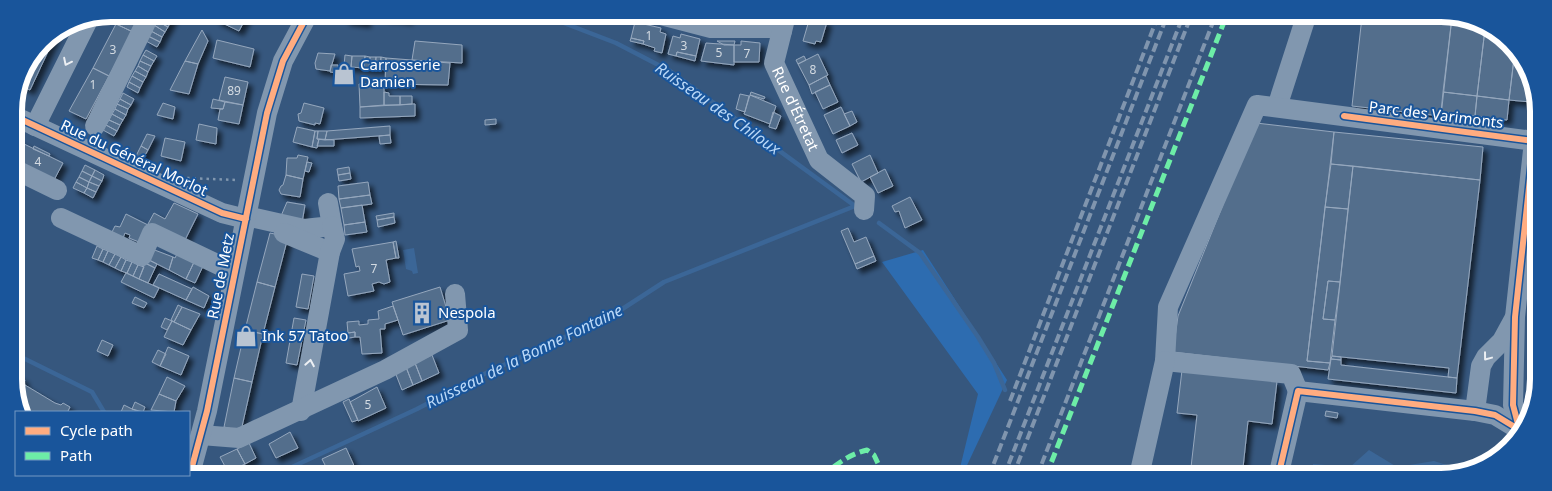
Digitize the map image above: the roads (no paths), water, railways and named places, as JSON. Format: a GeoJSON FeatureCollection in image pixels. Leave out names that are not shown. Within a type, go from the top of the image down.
{"type":"FeatureCollection","features":[{"type":"Feature","properties":{"kind":"street"},"geometry":{"type":"LineString","coordinates":[[1277,108],[1304,22]]}},
{"type":"Feature","properties":{"kind":"street"},"geometry":{"type":"LineString","coordinates":[[95,126],[146,23]]}},
{"type":"Feature","properties":{"kind":"street","name":"Rue de Metz"},"geometry":{"type":"LineString","coordinates":[[194,468],[202,435],[273,89],[287,53],[303,23]]}},
{"type":"Feature","properties":{"kind":"street"},"geometry":{"type":"LineString","coordinates":[[690,23],[711,28],[776,28],[784,23]]}},
{"type":"Feature","properties":{"kind":"street","name":"Rue d'Étretat"},"geometry":{"type":"LineString","coordinates":[[784,23],[774,64],[819,160],[865,196],[864,210]]}},
{"type":"Feature","properties":{"kind":"street"},"geometry":{"type":"LineString","coordinates":[[36,126],[84,27]]}},
{"type":"Feature","properties":{"kind":"street","name":"Parc des Varimonts"},"geometry":{"type":"LineString","coordinates":[[1165,361],[1168,307],[1257,105],[1530,139]]}},
{"type":"Feature","properties":{"kind":"street","name":"Rue du Général Morlot"},"geometry":{"type":"LineString","coordinates":[[23,120],[222,213],[246,219]]}},
{"type":"Feature","properties":{"kind":"street"},"geometry":{"type":"LineString","coordinates":[[23,174],[57,190]]}},
{"type":"Feature","properties":{"kind":"street","name":"Parc des Varimonts"},"geometry":{"type":"LineString","coordinates":[[1518,423],[1513,404],[1515,317],[1530,184]]}},
{"type":"Feature","properties":{"kind":"street"},"geometry":{"type":"LineString","coordinates":[[301,411],[330,252],[335,239],[328,203]]}},
{"type":"Feature","properties":{"kind":"street"},"geometry":{"type":"LineString","coordinates":[[60,218],[142,256],[152,233],[219,265],[235,268]]}},
{"type":"Feature","properties":{"kind":"street"},"geometry":{"type":"LineString","coordinates":[[246,219],[304,229],[332,226]]}},
{"type":"Feature","properties":{"kind":"street"},"geometry":{"type":"LineString","coordinates":[[246,219],[291,234],[330,252]]}},
{"type":"Feature","properties":{"kind":"street"},"geometry":{"type":"LineString","coordinates":[[202,435],[240,438],[385,370],[458,330],[455,294]]}},
{"type":"Feature","properties":{"kind":"street","name":"Parc des Varimonts"},"geometry":{"type":"LineString","coordinates":[[1475,411],[1481,366],[1486,357],[1502,341],[1515,317]]}},
{"type":"Feature","properties":{"kind":"street"},"geometry":{"type":"LineString","coordinates":[[1142,468],[1165,361],[1291,374],[1298,391],[1280,468]]}},
{"type":"Feature","properties":{"kind":"street","name":"Parc des Varimonts"},"geometry":{"type":"LineString","coordinates":[[1298,391],[1475,411],[1495,415],[1515,427]]}},
{"type":"Feature","properties":{"kind":"waterway","name":"Ruisseau des Chiloux"},"geometry":{"type":"LineString","coordinates":[[563,23],[616,43],[670,71],[855,206]]}},
{"type":"Feature","properties":{"kind":"waterway","name":"Ruisseau de la Bonne Fontaine"},"geometry":{"type":"LineString","coordinates":[[290,468],[417,409],[484,374],[613,315],[664,282],[855,206]]}},
{"type":"Feature","properties":{"kind":"waterway","name":"Ruisseau de la Bonne Fontaine"},"geometry":{"type":"LineString","coordinates":[[879,223],[920,253],[978,337],[994,363],[1005,390]]}},
{"type":"Feature","properties":{"kind":"waterway","name":"Ruisseau de la Bonne Fontaine"},"geometry":{"type":"LineString","coordinates":[[22,357],[92,392],[103,411]]}},
{"type":"Feature","properties":{"kind":"railway"},"geometry":{"type":"LineString","coordinates":[[1010,401],[1156,22]]}},
{"type":"Feature","properties":{"kind":"railway"},"geometry":{"type":"LineString","coordinates":[[992,468],[1165,22]]}},
{"type":"Feature","properties":{"kind":"railway"},"geometry":{"type":"LineString","coordinates":[[1007,468],[1181,22]]}},
{"type":"Feature","properties":{"kind":"railway"},"geometry":{"type":"LineString","coordinates":[[1016,468],[1189,22]]}},
{"type":"Feature","properties":{"kind":"railway"},"geometry":{"type":"LineString","coordinates":[[1040,468],[1213,22]]}},
{"type":"Feature","properties":{"kind":"place","name":"Carrosserie Damien"},"geometry":{"type":"Point","coordinates":[344,74]}},
{"type":"Feature","properties":{"kind":"place","name":"Nespola"},"geometry":{"type":"Point","coordinates":[422,313]}},
{"type":"Feature","properties":{"kind":"place","name":"Ink 57 Tatoo"},"geometry":{"type":"Point","coordinates":[246,336]}}]}
